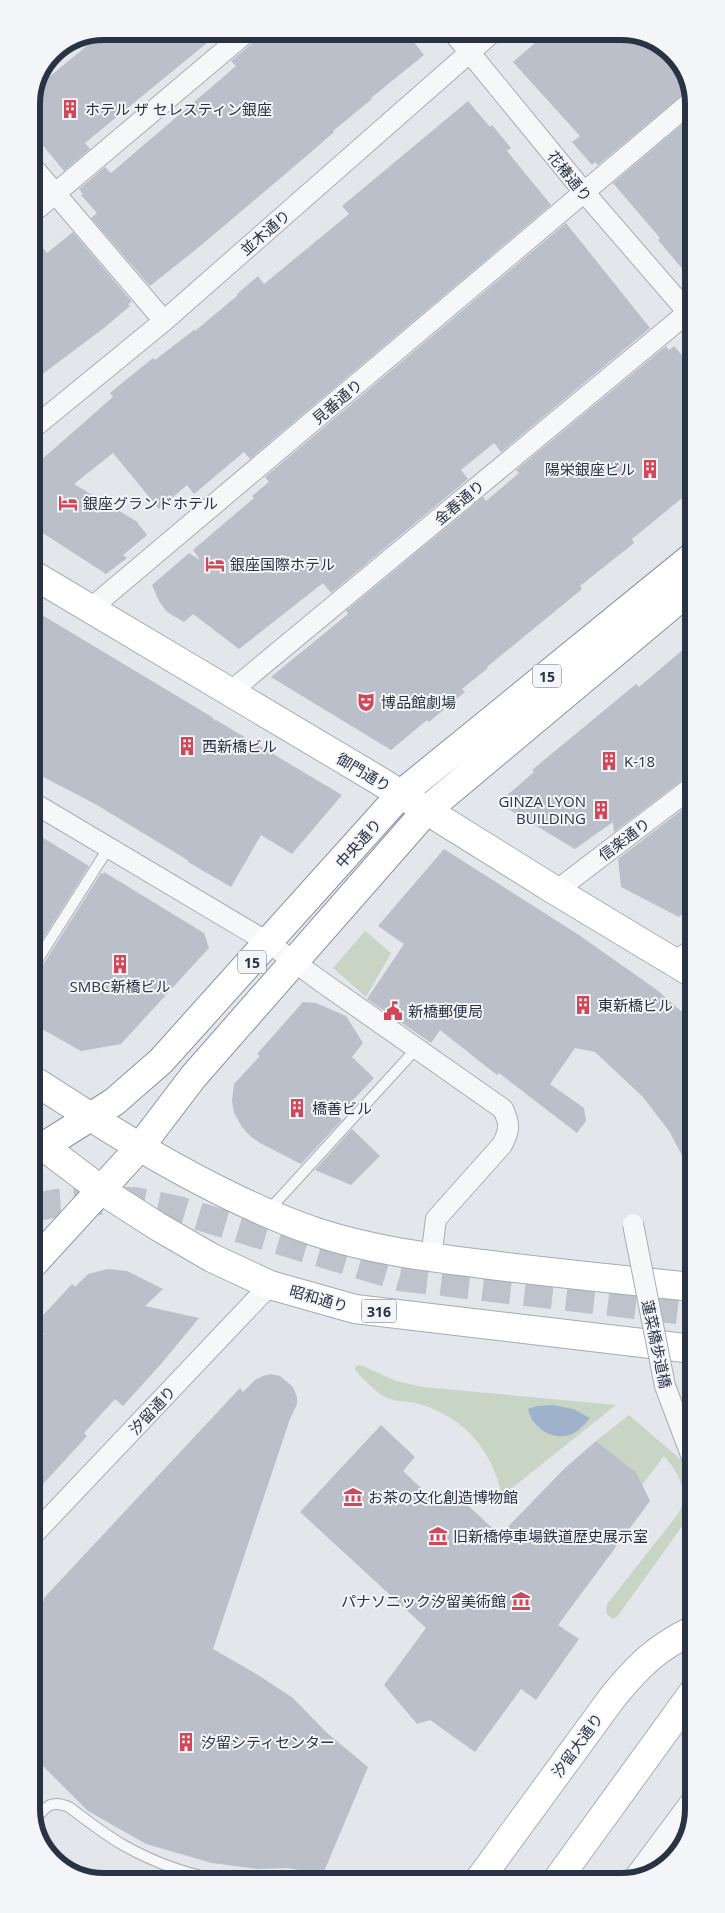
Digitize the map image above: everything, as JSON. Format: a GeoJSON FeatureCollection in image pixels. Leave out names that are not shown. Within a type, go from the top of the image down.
{"type":"FeatureCollection","features":[{"type":"Feature","properties":{"kind":"main road","name":"中央通り"},"geometry":{"type":"LineString","coordinates":[[40,1144],[91,1117],[137,1083],[161,1061],[269,943],[401,794],[685,563]]}},
{"type":"Feature","properties":{"kind":"main road","name":"御門通り"},"geometry":{"type":"LineString","coordinates":[[40,579],[401,794],[556,891],[685,961]]}},
{"type":"Feature","properties":{"kind":"main road","name":"中央通り"},"geometry":{"type":"LineString","coordinates":[[101,1188],[139,1148],[193,1077],[427,810],[685,594]]}},
{"type":"Feature","properties":{"kind":"main road"},"geometry":{"type":"LineString","coordinates":[[40,1084],[139,1148],[190,1176],[267,1212],[316,1232],[371,1247],[431,1258],[685,1286]]}},
{"type":"Feature","properties":{"kind":"main road","name":"昭和通り"},"geometry":{"type":"LineString","coordinates":[[40,1149],[156,1226],[212,1258],[270,1285],[355,1308],[685,1349]]}},
{"type":"Feature","properties":{"kind":"main road","name":"15"},"geometry":{"type":"LineString","coordinates":[[40,1256],[101,1188]]}},
{"type":"Feature","properties":{"kind":"main road","name":"汐留大通り"},"geometry":{"type":"LineString","coordinates":[[484,1873],[634,1670],[652,1654],[685,1634]]}},
{"type":"Feature","properties":{"kind":"main road"},"geometry":{"type":"LineString","coordinates":[[562,1873],[685,1703]]}},
{"type":"Feature","properties":{"kind":"street"},"geometry":{"type":"LineString","coordinates":[[40,206],[237,40]]}},
{"type":"Feature","properties":{"kind":"street","name":"花椿通り"},"geometry":{"type":"LineString","coordinates":[[460,40],[584,192],[685,307]]}},
{"type":"Feature","properties":{"kind":"street","name":"並木通り"},"geometry":{"type":"LineString","coordinates":[[40,422],[164,321],[484,40]]}},
{"type":"Feature","properties":{"kind":"street","name":"見番通り"},"geometry":{"type":"LineString","coordinates":[[90,610],[685,107]]}},
{"type":"Feature","properties":{"kind":"street"},"geometry":{"type":"LineString","coordinates":[[40,174],[164,321]]}},
{"type":"Feature","properties":{"kind":"street","name":"金春通り"},"geometry":{"type":"LineString","coordinates":[[230,692],[685,317]]}},
{"type":"Feature","properties":{"kind":"street","name":"信楽通り"},"geometry":{"type":"LineString","coordinates":[[556,891],[685,792]]}},
{"type":"Feature","properties":{"kind":"street"},"geometry":{"type":"LineString","coordinates":[[40,807],[269,943],[294,963],[503,1109],[508,1120],[508,1132],[502,1145],[436,1219],[431,1258]]}},
{"type":"Feature","properties":{"kind":"street","name":"蓮菜橋歩道橋"},"geometry":{"type":"LineString","coordinates":[[633,1224],[665,1386],[685,1439]]}},
{"type":"Feature","properties":{"kind":"street","name":"汐留通り"},"geometry":{"type":"LineString","coordinates":[[40,1528],[270,1285]]}},
{"type":"Feature","properties":{"kind":"street"},"geometry":{"type":"LineString","coordinates":[[640,1870],[685,1809]]}},
{"type":"Feature","properties":{"kind":"lane"},"geometry":{"type":"LineString","coordinates":[[40,956],[109,847]]}},
{"type":"Feature","properties":{"kind":"lane"},"geometry":{"type":"LineString","coordinates":[[267,1212],[416,1049]]}},
{"type":"Feature","properties":{"kind":"lane"},"geometry":{"type":"LineString","coordinates":[[41,1813],[52,1804],[60,1804],[69,1808],[121,1844],[151,1860],[188,1873]]}},
{"type":"Feature","properties":{"kind":"green space"},"geometry":{"type":"Polygon","coordinates":[[[365,931],[391,953],[366,997],[333,968],[365,931]]]}},
{"type":"Feature","properties":{"kind":"green space"},"geometry":{"type":"Polygon","coordinates":[[[361,1365],[396,1381],[423,1387],[616,1405],[502,1496],[491,1464],[484,1451],[464,1428],[436,1410],[420,1404],[383,1396],[355,1370],[356,1366],[361,1365]]]}},
{"type":"Feature","properties":{"kind":"green space"},"geometry":{"type":"Polygon","coordinates":[[[629,1415],[685,1463],[685,1522],[617,1617],[612,1619],[606,1613],[607,1604],[678,1514],[683,1499],[683,1491],[678,1476],[664,1456],[642,1485],[636,1472],[596,1441],[629,1415]]]}},
{"type":"Feature","properties":{"kind":"water"},"geometry":{"type":"Polygon","coordinates":[[[553,1405],[573,1409],[590,1418],[580,1429],[572,1434],[565,1436],[551,1435],[544,1432],[534,1422],[528,1409],[537,1406],[553,1405]]]}},
{"type":"Feature","properties":{"kind":"building"},"geometry":{"type":"Polygon","coordinates":[[[211,40],[85,143],[90,149],[64,171],[40,142],[40,100],[45,80],[92,42],[211,40]]]}},
{"type":"Feature","properties":{"kind":"building"},"geometry":{"type":"Polygon","coordinates":[[[256,40],[412,40],[424,55],[371,98],[303,159],[199,247],[150,286],[91,218],[97,213],[81,195],[83,194],[79,189],[105,167],[111,173],[236,66],[231,61],[256,40]]]}},
{"type":"Feature","properties":{"kind":"building"},"geometry":{"type":"Polygon","coordinates":[[[539,40],[625,40],[637,42],[660,53],[666,59],[678,76],[676,79],[682,86],[684,94],[598,165],[595,162],[592,165],[572,142],[580,136],[513,62],[539,40]]]}},
{"type":"Feature","properties":{"kind":"building"},"geometry":{"type":"Polygon","coordinates":[[[468,101],[490,127],[492,125],[511,148],[507,151],[551,205],[250,459],[244,452],[194,494],[187,485],[159,509],[113,453],[74,484],[136,521],[147,535],[123,555],[127,558],[106,574],[40,531],[40,461],[113,397],[110,393],[153,358],[155,360],[195,331],[258,276],[264,284],[349,214],[342,206],[468,101]]]}},
{"type":"Feature","properties":{"kind":"building"},"geometry":{"type":"Polygon","coordinates":[[[685,122],[685,272],[658,240],[660,238],[613,183],[685,122]]]}},
{"type":"Feature","properties":{"kind":"building"},"geometry":{"type":"Polygon","coordinates":[[[566,223],[650,328],[501,452],[494,443],[461,470],[468,479],[331,593],[323,583],[239,649],[193,614],[184,622],[167,612],[159,601],[152,585],[189,553],[200,560],[193,550],[254,498],[252,496],[269,482],[265,477],[566,223]]]}},
{"type":"Feature","properties":{"kind":"building"},"geometry":{"type":"Polygon","coordinates":[[[73,232],[132,302],[128,304],[130,306],[104,328],[40,376],[40,245],[47,253],[73,232]]]}},
{"type":"Feature","properties":{"kind":"building"},"geometry":{"type":"Polygon","coordinates":[[[666,346],[669,350],[674,346],[685,359],[685,496],[632,539],[634,543],[580,586],[582,589],[462,689],[465,692],[429,722],[427,720],[391,750],[271,677],[348,614],[346,611],[483,497],[486,501],[519,473],[516,470],[666,346]]]}},
{"type":"Feature","properties":{"kind":"building","name":"西新橋ビル"},"geometry":{"type":"Polygon","coordinates":[[[40,614],[212,717],[215,721],[342,795],[292,854],[261,835],[231,887],[97,805],[40,775],[40,614]]]}},
{"type":"Feature","properties":{"kind":"building"},"geometry":{"type":"Polygon","coordinates":[[[685,648],[685,778],[614,832],[613,822],[575,849],[498,803],[534,772],[532,770],[636,684],[639,687],[685,648]]]}},
{"type":"Feature","properties":{"kind":"building"},"geometry":{"type":"Polygon","coordinates":[[[685,807],[685,912],[679,917],[621,887],[618,859],[685,807]]]}},
{"type":"Feature","properties":{"kind":"building"},"geometry":{"type":"Polygon","coordinates":[[[40,836],[89,866],[40,944],[40,836]]]}},
{"type":"Feature","properties":{"kind":"building","name":"東新橋ビル"},"geometry":{"type":"Polygon","coordinates":[[[444,849],[579,935],[657,990],[681,1011],[685,1007],[685,1161],[669,1131],[643,1097],[595,1052],[575,1048],[550,1084],[584,1108],[586,1121],[577,1133],[499,1073],[497,1075],[440,1030],[431,1043],[367,999],[404,944],[378,926],[444,849]]]}},
{"type":"Feature","properties":{"kind":"building","name":"SMBC新橋ビル"},"geometry":{"type":"Polygon","coordinates":[[[104,872],[204,933],[209,948],[121,1044],[81,1051],[40,1028],[40,969],[101,873],[103,874],[104,872]]]}},
{"type":"Feature","properties":{"kind":"building"},"geometry":{"type":"Polygon","coordinates":[[[303,1002],[316,1003],[346,1016],[363,1043],[352,1057],[374,1078],[338,1116],[342,1120],[301,1164],[250,1136],[234,1113],[232,1101],[234,1084],[260,1056],[257,1054],[303,1002]]]}},
{"type":"Feature","properties":{"kind":"building"},"geometry":{"type":"Polygon","coordinates":[[[352,1129],[380,1156],[351,1185],[315,1170],[352,1129]]]}},
{"type":"Feature","properties":{"kind":"building"},"geometry":{"type":"Polygon","coordinates":[[[108,1269],[127,1271],[163,1289],[145,1306],[199,1318],[123,1406],[115,1399],[84,1433],[87,1436],[40,1487],[40,1338],[44,1334],[40,1330],[40,1319],[72,1284],[75,1287],[88,1274],[108,1269]]]}},
{"type":"Feature","properties":{"kind":"building","name":"汐留シティセンター"},"geometry":{"type":"Polygon","coordinates":[[[271,1374],[280,1376],[293,1387],[297,1397],[297,1404],[290,1419],[213,1649],[293,1698],[326,1732],[368,1767],[323,1873],[287,1868],[257,1869],[212,1863],[146,1844],[88,1811],[40,1763],[40,1621],[44,1598],[240,1388],[243,1392],[255,1380],[271,1374]]]}},
{"type":"Feature","properties":{"kind":"building"},"geometry":{"type":"Polygon","coordinates":[[[381,1425],[415,1457],[403,1471],[438,1504],[451,1490],[500,1535],[564,1469],[596,1441],[636,1472],[650,1501],[558,1625],[579,1639],[536,1700],[521,1689],[475,1752],[430,1720],[417,1724],[384,1685],[426,1628],[300,1512],[381,1425]]]}},
{"type":"Feature","properties":{"kind":"tunnel"},"geometry":{"type":"LineString","coordinates":[[40,1206],[80,1201],[135,1201],[178,1210],[400,1277],[685,1311]]}},
{"type":"Feature","properties":{"kind":"place","name":"ホテル ザ セレスティン銀座"},"geometry":{"type":"Point","coordinates":[70,109]}},
{"type":"Feature","properties":{"kind":"place","name":"陽栄銀座ビル"},"geometry":{"type":"Point","coordinates":[650,469]}},
{"type":"Feature","properties":{"kind":"place","name":"銀座グランドホテル"},"geometry":{"type":"Point","coordinates":[68,503]}},
{"type":"Feature","properties":{"kind":"place","name":"銀座国際ホテル"},"geometry":{"type":"Point","coordinates":[215,564]}},
{"type":"Feature","properties":{"kind":"place","name":"博品館劇場"},"geometry":{"type":"Point","coordinates":[366,702]}},
{"type":"Feature","properties":{"kind":"place","name":"西新橋ビル"},"geometry":{"type":"Point","coordinates":[187,746]}},
{"type":"Feature","properties":{"kind":"place","name":"K-18"},"geometry":{"type":"Point","coordinates":[609,761]}},
{"type":"Feature","properties":{"kind":"place","name":"GINZA LYON BUILDING"},"geometry":{"type":"Point","coordinates":[601,810]}},
{"type":"Feature","properties":{"kind":"place","name":"SMBC新橋ビル"},"geometry":{"type":"Point","coordinates":[120,964]}},
{"type":"Feature","properties":{"kind":"place","name":"東新橋ビル"},"geometry":{"type":"Point","coordinates":[583,1005]}},
{"type":"Feature","properties":{"kind":"place","name":"新橋郵便局"},"geometry":{"type":"Point","coordinates":[393,1011]}},
{"type":"Feature","properties":{"kind":"place","name":"橋善ビル"},"geometry":{"type":"Point","coordinates":[297,1108]}},
{"type":"Feature","properties":{"kind":"place","name":"お茶の文化創造博物館"},"geometry":{"type":"Point","coordinates":[353,1497]}},
{"type":"Feature","properties":{"kind":"place","name":"旧新橋停車場鉄道歴史展示室"},"geometry":{"type":"Point","coordinates":[438,1536]}},
{"type":"Feature","properties":{"kind":"place","name":"パナソニック汐留美術館"},"geometry":{"type":"Point","coordinates":[521,1601]}},
{"type":"Feature","properties":{"kind":"place","name":"汐留シティセンター"},"geometry":{"type":"Point","coordinates":[186,1742]}}]}
